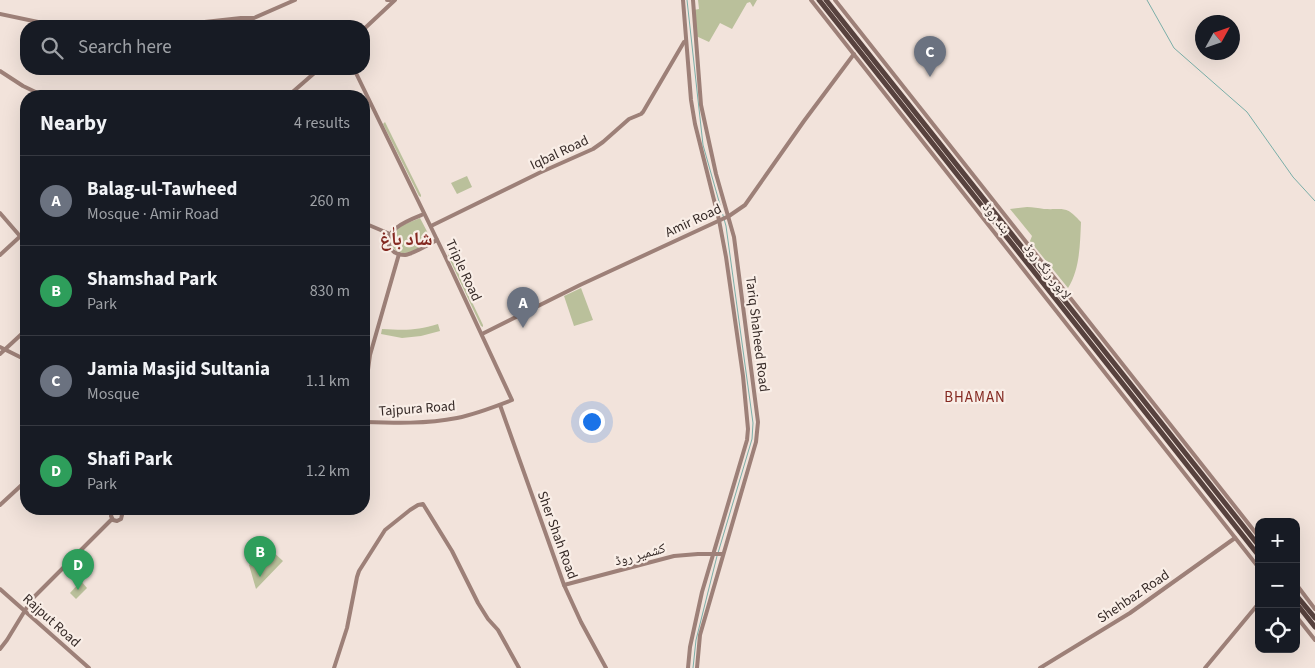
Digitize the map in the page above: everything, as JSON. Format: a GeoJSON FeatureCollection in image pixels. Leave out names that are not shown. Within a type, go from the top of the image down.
{"type":"FeatureCollection","features":[{"type":"Feature","properties":{"kind":"highway","name":"لاہور رنگ روڈ"},"geometry":{"type":"LineString","coordinates":[[819,0],[1255,551]]}},
{"type":"Feature","properties":{"kind":"highway","name":"لاہور رنگ روڈ"},"geometry":{"type":"LineString","coordinates":[[826,0],[1255,541]]}},
{"type":"Feature","properties":{"kind":"highway"},"geometry":{"type":"LineString","coordinates":[[1300,599],[1315,618]]}},
{"type":"Feature","properties":{"kind":"highway"},"geometry":{"type":"LineString","coordinates":[[1300,608],[1315,627]]}},
{"type":"Feature","properties":{"kind":"main road"},"geometry":{"type":"LineString","coordinates":[[223,20],[254,18],[295,0]]}},
{"type":"Feature","properties":{"kind":"main road"},"geometry":{"type":"LineString","coordinates":[[370,23],[395,0]]}},
{"type":"Feature","properties":{"kind":"main road","name":"Tariq Shaheed Road"},"geometry":{"type":"LineString","coordinates":[[683,0],[691,100],[695,124],[720,220],[743,376],[748,429],[747,440],[702,592],[690,647],[688,668]]}},
{"type":"Feature","properties":{"kind":"main road","name":"Tariq Shaheed Road"},"geometry":{"type":"LineString","coordinates":[[693,0],[701,104],[736,253],[758,429],[756,442],[700,635],[697,668]]}},
{"type":"Feature","properties":{"kind":"main road","name":"بند روڈ"},"geometry":{"type":"LineString","coordinates":[[811,0],[1255,563]]}},
{"type":"Feature","properties":{"kind":"main road","name":"بند روڈ"},"geometry":{"type":"LineString","coordinates":[[835,0],[1255,532]]}},
{"type":"Feature","properties":{"kind":"main road"},"geometry":{"type":"LineString","coordinates":[[0,14],[28,20]]}},
{"type":"Feature","properties":{"kind":"main road"},"geometry":{"type":"LineString","coordinates":[[687,41],[696,40]]}},
{"type":"Feature","properties":{"kind":"main road","name":"Iqbal Road"},"geometry":{"type":"LineString","coordinates":[[431,226],[600,145],[629,119],[644,112],[676,54],[684,42],[687,41]]}},
{"type":"Feature","properties":{"kind":"main road","name":"Amir Road"},"geometry":{"type":"LineString","coordinates":[[482,334],[580,285],[720,220],[744,205],[854,54]]}},
{"type":"Feature","properties":{"kind":"main road"},"geometry":{"type":"LineString","coordinates":[[0,71],[31,90]]}},
{"type":"Feature","properties":{"kind":"main road"},"geometry":{"type":"LineString","coordinates":[[295,90],[312,75]]}},
{"type":"Feature","properties":{"kind":"main road","name":"Triple Road"},"geometry":{"type":"LineString","coordinates":[[357,75],[364,90]]}},
{"type":"Feature","properties":{"kind":"main road","name":"Triple Road"},"geometry":{"type":"LineString","coordinates":[[370,102],[431,226],[512,400]]}},
{"type":"Feature","properties":{"kind":"main road"},"geometry":{"type":"LineString","coordinates":[[0,213],[20,236],[0,255]]}},
{"type":"Feature","properties":{"kind":"main road"},"geometry":{"type":"LineString","coordinates":[[424,214],[395,229],[390,234],[391,248],[396,253],[408,254],[437,240]]}},
{"type":"Feature","properties":{"kind":"main road"},"geometry":{"type":"LineString","coordinates":[[370,226],[390,234]]}},
{"type":"Feature","properties":{"kind":"main road"},"geometry":{"type":"LineString","coordinates":[[370,355],[400,254]]}},
{"type":"Feature","properties":{"kind":"main road"},"geometry":{"type":"LineString","coordinates":[[0,354],[20,336]]}},
{"type":"Feature","properties":{"kind":"main road"},"geometry":{"type":"LineString","coordinates":[[0,347],[20,357]]}},
{"type":"Feature","properties":{"kind":"main road","name":"Tajpura Road"},"geometry":{"type":"LineString","coordinates":[[370,422],[406,423],[456,418],[512,400]]}},
{"type":"Feature","properties":{"kind":"main road","name":"Sher Shah Road"},"geometry":{"type":"LineString","coordinates":[[500,405],[564,585],[581,622],[606,668]]}},
{"type":"Feature","properties":{"kind":"main road"},"geometry":{"type":"LineString","coordinates":[[0,505],[20,487]]}},
{"type":"Feature","properties":{"kind":"main road"},"geometry":{"type":"LineString","coordinates":[[334,668],[347,628],[359,572],[385,530],[410,510],[423,504],[452,551],[478,603],[498,630],[519,668]]}},
{"type":"Feature","properties":{"kind":"main road"},"geometry":{"type":"LineString","coordinates":[[111,515],[112,519]]}},
{"type":"Feature","properties":{"kind":"main road"},"geometry":{"type":"LineString","coordinates":[[112,519],[120,520],[122,515]]}},
{"type":"Feature","properties":{"kind":"main road"},"geometry":{"type":"LineString","coordinates":[[0,648],[32,599],[112,519]]}},
{"type":"Feature","properties":{"kind":"main road","name":"Shehbaz Road"},"geometry":{"type":"LineString","coordinates":[[1040,668],[1130,613],[1235,538]]}},
{"type":"Feature","properties":{"kind":"main road","name":"کشمیر روڈ"},"geometry":{"type":"LineString","coordinates":[[564,585],[674,556],[723,554]]}},
{"type":"Feature","properties":{"kind":"main road","name":"Rajput Road"},"geometry":{"type":"LineString","coordinates":[[0,589],[90,668]]}},
{"type":"Feature","properties":{"kind":"main road"},"geometry":{"type":"LineString","coordinates":[[1300,589],[1315,608]]}},
{"type":"Feature","properties":{"kind":"main road"},"geometry":{"type":"LineString","coordinates":[[1206,668],[1255,608]]}},
{"type":"Feature","properties":{"kind":"main road"},"geometry":{"type":"LineString","coordinates":[[1300,621],[1315,640]]}},
{"type":"Feature","properties":{"kind":"main road"},"geometry":{"type":"LineString","coordinates":[[1211,662],[1215,668]]}},
{"type":"Feature","properties":{"kind":"green space"},"geometry":{"type":"Polygon","coordinates":[[[698,0],[757,0],[753,7],[750,2],[747,3],[732,29],[720,23],[709,42],[696,36],[694,10],[699,9],[698,0]]]}},
{"type":"Feature","properties":{"kind":"green space"},"geometry":{"type":"Polygon","coordinates":[[[385,122],[421,195],[421,197],[383,124],[385,122]]]}},
{"type":"Feature","properties":{"kind":"green space"},"geometry":{"type":"Polygon","coordinates":[[[467,176],[472,187],[457,194],[451,183],[467,176]]]}},
{"type":"Feature","properties":{"kind":"green space"},"geometry":{"type":"Polygon","coordinates":[[[1027,207],[1068,211],[1081,222],[1077,265],[1068,288],[1030,241],[1032,236],[1010,209],[1027,207]]]}},
{"type":"Feature","properties":{"kind":"green space"},"geometry":{"type":"Polygon","coordinates":[[[420,218],[432,241],[410,252],[403,253],[396,250],[391,240],[395,230],[420,218]]]}},
{"type":"Feature","properties":{"kind":"green space"},"geometry":{"type":"Polygon","coordinates":[[[449,254],[483,325],[483,327],[448,256],[449,254]]]}},
{"type":"Feature","properties":{"kind":"green space"},"geometry":{"type":"Polygon","coordinates":[[[581,288],[593,320],[574,326],[564,296],[581,288]]]}},
{"type":"Feature","properties":{"kind":"green space"},"geometry":{"type":"Polygon","coordinates":[[[438,324],[440,331],[421,336],[402,338],[381,334],[382,329],[410,330],[438,324]]]}},
{"type":"Feature","properties":{"kind":"green space"},"geometry":{"type":"Polygon","coordinates":[[[272,551],[283,561],[256,589],[249,565],[255,558],[259,562],[272,551]]]}},
{"type":"Feature","properties":{"kind":"green space"},"geometry":{"type":"Polygon","coordinates":[[[81,581],[87,588],[76,599],[70,593],[81,581]]]}},
{"type":"Feature","properties":{"kind":"waterway"},"geometry":{"type":"LineString","coordinates":[[687,0],[703,145],[726,226],[753,423],[752,439],[718,553]]}},
{"type":"Feature","properties":{"kind":"waterway"},"geometry":{"type":"LineString","coordinates":[[1147,0],[1174,48],[1247,112],[1293,177],[1315,201]]}},
{"type":"Feature","properties":{"kind":"waterway"},"geometry":{"type":"LineString","coordinates":[[693,668],[696,640],[717,556]]}},
{"type":"Feature","properties":{"kind":"place","name":"Jamia Masjid Sultania"},"geometry":{"type":"Point","coordinates":[930,77]}},
{"type":"Feature","properties":{"kind":"place","name":"Balag-ul-Tawheed"},"geometry":{"type":"Point","coordinates":[523,328]}},
{"type":"Feature","properties":{"kind":"place","name":"Shamshad Park"},"geometry":{"type":"Point","coordinates":[260,577]}},
{"type":"Feature","properties":{"kind":"place","name":"Shafi Park"},"geometry":{"type":"Point","coordinates":[78,590]}},
{"type":"Feature","properties":{"kind":"district","name":"شاد باٰغ"},"geometry":{"type":"Point","coordinates":[406,238]}},
{"type":"Feature","properties":{"kind":"district","name":"BHAMAN"},"geometry":{"type":"Point","coordinates":[975,397]}}]}
